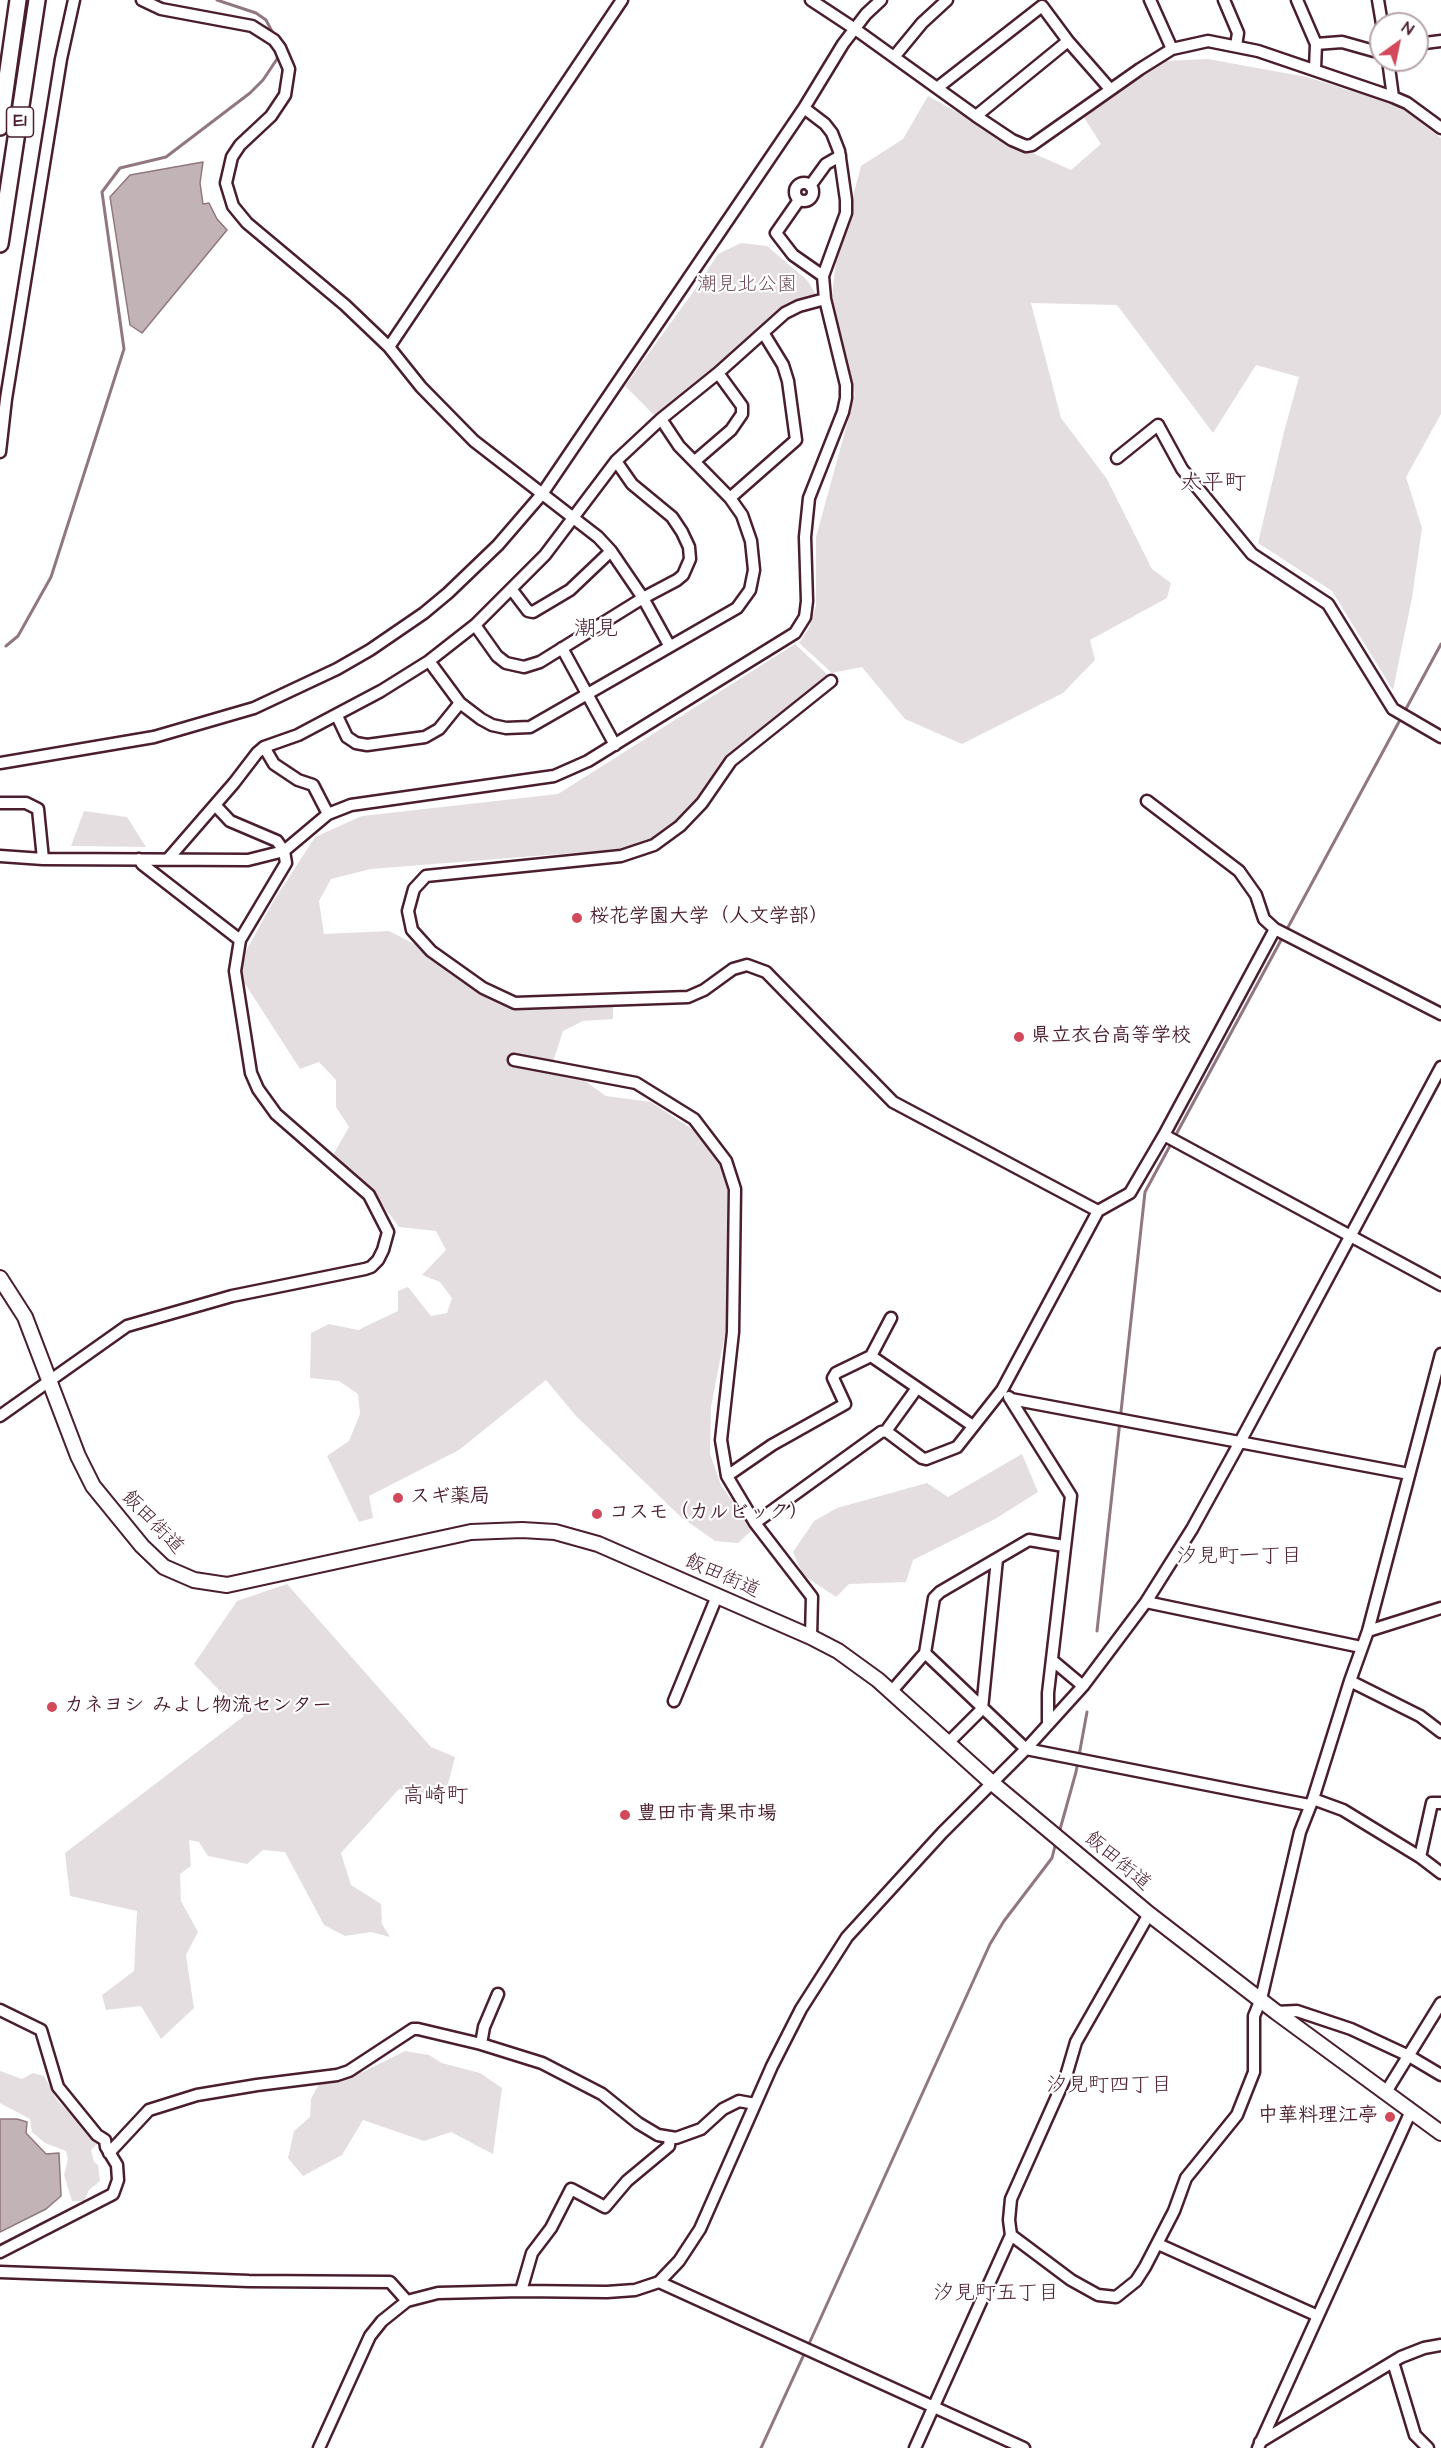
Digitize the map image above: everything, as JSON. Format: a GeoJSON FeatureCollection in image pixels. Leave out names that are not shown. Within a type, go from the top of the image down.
{"type":"FeatureCollection","features":[{"type":"Feature","properties":{"kind":"highway","name":"E1"},"geometry":{"type":"LineString","coordinates":[[0,127],[18,0]]}},
{"type":"Feature","properties":{"kind":"highway","name":"E1"},"geometry":{"type":"LineString","coordinates":[[0,244],[37,0]]}},
{"type":"Feature","properties":{"kind":"main road","name":"飯田街道"},"geometry":{"type":"LineString","coordinates":[[0,1278],[25,1317],[78,1456],[93,1486],[114,1515],[156,1561],[185,1578],[202,1583],[227,1585],[471,1532],[522,1530],[555,1532],[598,1544],[811,1637],[865,1669],[991,1782],[1149,1914],[1276,2012],[1441,2133]]}},
{"type":"Feature","properties":{"kind":"street"},"geometry":{"type":"LineString","coordinates":[[0,452],[6,399],[60,59],[74,0]]}},
{"type":"Feature","properties":{"kind":"street"},"geometry":{"type":"LineString","coordinates":[[142,0],[161,9],[252,26],[274,40],[289,69],[285,95],[271,116],[240,145],[232,157],[227,170],[226,183],[233,206],[247,222],[338,299],[389,347],[446,415],[492,457],[598,537],[643,598],[669,645]]}},
{"type":"Feature","properties":{"kind":"street"},"geometry":{"type":"LineString","coordinates":[[389,347],[622,0]]}},
{"type":"Feature","properties":{"kind":"street"},"geometry":{"type":"LineString","coordinates":[[811,0],[976,116],[1012,140],[1026,146],[1032,145],[1110,89],[1172,49],[1208,41],[1236,46],[1315,69],[1393,97],[1407,103],[1441,128]]}},
{"type":"Feature","properties":{"kind":"street"},"geometry":{"type":"LineString","coordinates":[[0,763],[154,737],[254,708],[337,669],[393,634],[440,600],[489,553],[542,494],[804,108],[855,29],[881,0]]}},
{"type":"Feature","properties":{"kind":"street"},"geometry":{"type":"LineString","coordinates":[[894,57],[922,23],[946,0]]}},
{"type":"Feature","properties":{"kind":"street"},"geometry":{"type":"LineString","coordinates":[[1150,0],[1172,49]]}},
{"type":"Feature","properties":{"kind":"street"},"geometry":{"type":"LineString","coordinates":[[1224,0],[1238,33],[1236,46]]}},
{"type":"Feature","properties":{"kind":"street"},"geometry":{"type":"LineString","coordinates":[[1297,0],[1316,44],[1315,69]]}},
{"type":"Feature","properties":{"kind":"street"},"geometry":{"type":"LineString","coordinates":[[937,88],[1042,6],[1068,41],[1110,89]]}},
{"type":"Feature","properties":{"kind":"street"},"geometry":{"type":"LineString","coordinates":[[976,116],[1068,41]]}},
{"type":"Feature","properties":{"kind":"street"},"geometry":{"type":"LineString","coordinates":[[1316,44],[1342,42],[1369,50]]}},
{"type":"Feature","properties":{"kind":"street"},"geometry":{"type":"LineString","coordinates":[[1390,72],[1393,97]]}},
{"type":"Feature","properties":{"kind":"street"},"geometry":{"type":"LineString","coordinates":[[0,856],[43,859],[248,860],[284,851],[328,814],[351,805],[554,776],[570,770],[615,745],[795,633],[805,617],[808,592],[805,537],[809,498],[843,412],[846,398],[846,385],[825,299],[823,276],[847,206],[840,156],[832,133],[825,124],[804,108]]}},
{"type":"Feature","properties":{"kind":"street"},"geometry":{"type":"LineString","coordinates":[[823,276],[793,255],[776,233],[799,200],[808,200],[812,197],[813,191],[810,186],[826,164],[840,156]]}},
{"type":"Feature","properties":{"kind":"street"},"geometry":{"type":"LineString","coordinates":[[168,859],[215,805],[250,759],[264,747],[298,735],[337,716],[429,661],[475,625],[545,555],[616,461],[661,419],[764,334],[785,313],[799,306],[825,299]]}},
{"type":"Feature","properties":{"kind":"street"},"geometry":{"type":"LineString","coordinates":[[730,498],[796,441],[788,381],[783,365],[764,334]]}},
{"type":"Feature","properties":{"kind":"street"},"geometry":{"type":"LineString","coordinates":[[695,461],[737,424],[742,414],[742,406],[718,373]]}},
{"type":"Feature","properties":{"kind":"street"},"geometry":{"type":"LineString","coordinates":[[429,661],[460,703],[492,725],[520,729],[541,722],[669,645],[737,608],[750,590],[754,570],[751,541],[742,514],[730,498],[679,447],[661,419]]}},
{"type":"Feature","properties":{"kind":"street"},"geometry":{"type":"LineString","coordinates":[[1117,458],[1158,425],[1182,469],[1252,554],[1328,604],[1393,709],[1441,736]]}},
{"type":"Feature","properties":{"kind":"street"},"geometry":{"type":"LineString","coordinates":[[475,625],[497,656],[514,666],[524,667],[540,662],[683,575],[690,560],[689,547],[672,517],[632,484],[616,461]]}},
{"type":"Feature","properties":{"kind":"street"},"geometry":{"type":"LineString","coordinates":[[512,590],[528,611],[533,612],[570,590],[611,552]]}},
{"type":"Feature","properties":{"kind":"street"},"geometry":{"type":"LineString","coordinates":[[562,648],[615,745]]}},
{"type":"Feature","properties":{"kind":"street"},"geometry":{"type":"LineString","coordinates":[[831,681],[731,761],[702,802],[680,826],[654,844],[621,856],[426,876],[414,889],[408,911],[412,930],[431,951],[483,988],[514,1003],[688,997],[704,990],[732,969],[747,965],[766,972],[893,1102],[1098,1211]]}},
{"type":"Feature","properties":{"kind":"street"},"geometry":{"type":"LineString","coordinates":[[337,716],[347,737],[356,743],[367,745],[425,737],[439,729],[460,703]]}},
{"type":"Feature","properties":{"kind":"street"},"geometry":{"type":"LineString","coordinates":[[264,747],[274,764],[298,780],[313,785],[328,814]]}},
{"type":"Feature","properties":{"kind":"street"},"geometry":{"type":"LineString","coordinates":[[1147,801],[1239,871],[1256,895],[1264,920],[1275,929],[1441,1014]]}},
{"type":"Feature","properties":{"kind":"street"},"geometry":{"type":"LineString","coordinates":[[0,803],[26,803],[39,809],[43,859]]}},
{"type":"Feature","properties":{"kind":"street"},"geometry":{"type":"LineString","coordinates":[[0,1416],[127,1326],[232,1296],[350,1270],[365,1269],[378,1260],[383,1250],[388,1232],[369,1195],[276,1114],[258,1089],[251,1073],[235,970],[240,940],[286,863],[284,851],[277,841],[230,821],[215,805]]}},
{"type":"Feature","properties":{"kind":"street"},"geometry":{"type":"LineString","coordinates":[[139,859],[142,864],[240,940]]}},
{"type":"Feature","properties":{"kind":"street"},"geometry":{"type":"LineString","coordinates":[[886,1431],[926,1459],[957,1447],[1002,1390],[1098,1211],[1130,1193],[1164,1135],[1275,929]]}},
{"type":"Feature","properties":{"kind":"street"},"geometry":{"type":"LineString","coordinates":[[514,1060],[636,1083],[694,1119],[726,1161],[735,1189],[733,1332],[722,1440],[727,1476],[754,1523],[812,1597],[811,1637]]}},
{"type":"Feature","properties":{"kind":"street"},"geometry":{"type":"LineString","coordinates":[[319,2448],[370,2336],[382,2321],[407,2301],[438,2293],[635,2290],[659,2282],[689,2248],[700,2229],[755,2104],[801,2009],[847,1937],[1083,1686],[1146,1602],[1192,1529],[1240,1442],[1348,1236],[1441,1067]]}},
{"type":"Feature","properties":{"kind":"street"},"geometry":{"type":"LineString","coordinates":[[1164,1135],[1441,1285]]}},
{"type":"Feature","properties":{"kind":"street"},"geometry":{"type":"LineString","coordinates":[[727,1476],[771,1445],[845,1404],[833,1378],[836,1373],[871,1356],[891,1318]]}},
{"type":"Feature","properties":{"kind":"street"},"geometry":{"type":"LineString","coordinates":[[1011,2235],[1071,2280],[1089,2290],[1108,2297],[1116,2297],[1136,2280],[1158,2244],[1174,2211],[1186,2178],[1237,2115],[1254,2072],[1254,2016],[1261,1999],[1300,1832],[1368,1630],[1441,1354]]}},
{"type":"Feature","properties":{"kind":"street"},"geometry":{"type":"LineString","coordinates":[[871,1356],[973,1426]]}},
{"type":"Feature","properties":{"kind":"street"},"geometry":{"type":"LineString","coordinates":[[754,1523],[881,1432],[886,1431],[917,1388]]}},
{"type":"Feature","properties":{"kind":"street"},"geometry":{"type":"LineString","coordinates":[[1002,1390],[1011,1399],[1071,1496],[1048,1693],[1048,1724]]}},
{"type":"Feature","properties":{"kind":"street"},"geometry":{"type":"LineString","coordinates":[[1011,1399],[1409,1474]]}},
{"type":"Feature","properties":{"kind":"street"},"geometry":{"type":"LineString","coordinates":[[891,1692],[924,1653],[934,1598],[939,1592],[1029,1540],[1064,1546]]}},
{"type":"Feature","properties":{"kind":"street"},"geometry":{"type":"LineString","coordinates":[[948,1743],[982,1709],[997,1559]]}},
{"type":"Feature","properties":{"kind":"street"},"geometry":{"type":"LineString","coordinates":[[674,1701],[717,1596]]}},
{"type":"Feature","properties":{"kind":"street"},"geometry":{"type":"LineString","coordinates":[[1146,1602],[1361,1647]]}},
{"type":"Feature","properties":{"kind":"street"},"geometry":{"type":"LineString","coordinates":[[1368,1630],[1441,1608]]}},
{"type":"Feature","properties":{"kind":"street"},"geometry":{"type":"LineString","coordinates":[[924,1653],[1026,1749],[1311,1802],[1343,1810],[1420,1857],[1441,1873]]}},
{"type":"Feature","properties":{"kind":"street"},"geometry":{"type":"LineString","coordinates":[[1053,1660],[1083,1686]]}},
{"type":"Feature","properties":{"kind":"street"},"geometry":{"type":"LineString","coordinates":[[1350,1681],[1420,1716],[1441,1732]]}},
{"type":"Feature","properties":{"kind":"street"},"geometry":{"type":"LineString","coordinates":[[1420,1857],[1432,1803],[1441,1803]]}},
{"type":"Feature","properties":{"kind":"street"},"geometry":{"type":"LineString","coordinates":[[915,2448],[1011,2235],[1009,2220],[1011,2199],[1066,2076],[1076,2042],[1149,1914]]}},
{"type":"Feature","properties":{"kind":"street"},"geometry":{"type":"LineString","coordinates":[[481,2044],[484,2027],[498,1994]]}},
{"type":"Feature","properties":{"kind":"street"},"geometry":{"type":"LineString","coordinates":[[1386,2092],[1441,2002]]}},
{"type":"Feature","properties":{"kind":"street"},"geometry":{"type":"LineString","coordinates":[[0,2010],[41,2030],[58,2087],[97,2135],[105,2140],[117,2165],[118,2180],[113,2194],[0,2252]]}},
{"type":"Feature","properties":{"kind":"street"},"geometry":{"type":"LineString","coordinates":[[1276,2012],[1297,2011],[1351,2029],[1409,2056],[1441,2075]]}},
{"type":"Feature","properties":{"kind":"street"},"geometry":{"type":"LineString","coordinates":[[109,2152],[148,2110],[197,2095],[337,2075],[359,2065],[413,2029],[481,2044],[552,2068],[602,2094],[638,2123],[658,2135],[676,2138],[701,2129],[723,2109],[738,2101],[755,2104]]}},
{"type":"Feature","properties":{"kind":"street"},"geometry":{"type":"LineString","coordinates":[[1259,2445],[1412,2111]]}},
{"type":"Feature","properties":{"kind":"street"},"geometry":{"type":"LineString","coordinates":[[521,2291],[532,2253],[551,2228],[571,2189],[605,2207],[627,2181],[669,2146],[670,2137]]}},
{"type":"Feature","properties":{"kind":"street"},"geometry":{"type":"LineString","coordinates":[[1158,2244],[1318,2316]]}},
{"type":"Feature","properties":{"kind":"street"},"geometry":{"type":"LineString","coordinates":[[0,2272],[249,2281],[390,2282],[407,2301]]}},
{"type":"Feature","properties":{"kind":"street"},"geometry":{"type":"LineString","coordinates":[[659,2282],[1024,2448]]}},
{"type":"Feature","properties":{"kind":"street"},"geometry":{"type":"LineString","coordinates":[[1259,2445],[1394,2361],[1424,2348],[1441,2345]]}},
{"type":"Feature","properties":{"kind":"street"},"geometry":{"type":"LineString","coordinates":[[1394,2361],[1415,2435],[1428,2448]]}},
{"type":"Feature","properties":{"kind":"green space"},"geometry":{"type":"Polygon","coordinates":[[[1208,59],[1307,77],[1399,106],[1441,138],[1441,414],[1406,477],[1422,528],[1412,598],[1393,690],[1332,591],[1258,543],[1299,377],[1256,365],[1213,433],[1117,305],[1031,303],[1061,418],[1107,479],[1152,569],[1171,583],[1167,598],[1090,640],[1095,660],[1063,693],[962,744],[905,719],[862,667],[832,673],[799,643],[809,628],[816,606],[816,537],[855,395],[832,296],[836,261],[861,166],[903,139],[928,96],[1028,151],[1071,170],[1101,144],[1083,116],[1163,61],[1208,59]]]}},
{"type":"Feature","properties":{"kind":"green space","name":"潮見北公園"},"geometry":{"type":"Polygon","coordinates":[[[741,243],[767,246],[807,280],[817,296],[654,415],[625,386],[718,254],[741,243]]]}},
{"type":"Feature","properties":{"kind":"green space"},"geometry":{"type":"Polygon","coordinates":[[[795,644],[828,675],[729,754],[695,803],[653,841],[624,849],[371,869],[331,879],[319,901],[324,934],[389,931],[424,949],[482,994],[516,1010],[613,1005],[613,1019],[583,1021],[563,1031],[554,1059],[606,1096],[651,1102],[695,1131],[726,1174],[732,1222],[726,1329],[711,1407],[710,1454],[721,1485],[752,1530],[738,1543],[715,1541],[681,1517],[576,1416],[546,1380],[459,1450],[369,1496],[373,1518],[359,1522],[327,1456],[349,1441],[360,1414],[358,1394],[339,1381],[310,1378],[311,1333],[329,1324],[358,1330],[398,1311],[398,1291],[408,1287],[431,1316],[447,1313],[452,1298],[440,1282],[422,1275],[446,1250],[436,1231],[399,1227],[372,1191],[333,1155],[349,1127],[336,1107],[336,1080],[319,1062],[300,1069],[240,976],[246,951],[273,902],[315,837],[362,816],[558,794],[795,644]]]}},
{"type":"Feature","properties":{"kind":"green space"},"geometry":{"type":"Polygon","coordinates":[[[84,811],[127,817],[146,847],[71,846],[84,811]]]}},
{"type":"Feature","properties":{"kind":"green space"},"geometry":{"type":"Polygon","coordinates":[[[1022,1454],[1038,1492],[995,1519],[913,1560],[906,1582],[849,1584],[836,1597],[803,1575],[793,1552],[814,1521],[837,1508],[927,1483],[948,1497],[1022,1454]]]}},
{"type":"Feature","properties":{"kind":"green space"},"geometry":{"type":"Polygon","coordinates":[[[287,1584],[431,1747],[455,1757],[445,1796],[399,1789],[341,1853],[351,1885],[381,1904],[382,1924],[390,1937],[371,1932],[345,1936],[324,1925],[285,1852],[263,1850],[247,1864],[208,1856],[199,1842],[189,1840],[191,1866],[180,1874],[181,1901],[198,1932],[186,1955],[194,2008],[161,2039],[141,2006],[106,2010],[102,1995],[134,1971],[137,1911],[70,1896],[65,1853],[244,1716],[194,1664],[237,1601],[287,1584]]]}},
{"type":"Feature","properties":{"kind":"green space"},"geometry":{"type":"Polygon","coordinates":[[[405,2051],[429,2055],[442,2063],[480,2073],[502,2088],[493,2154],[451,2132],[424,2141],[363,2120],[342,2155],[303,2176],[288,2158],[294,2131],[310,2117],[311,2099],[320,2082],[363,2072],[405,2051]]]}},
{"type":"Feature","properties":{"kind":"green space"},"geometry":{"type":"Polygon","coordinates":[[[0,2071],[22,2079],[33,2073],[44,2076],[57,2100],[98,2143],[91,2150],[94,2162],[98,2165],[100,2181],[89,2190],[84,2201],[72,2201],[64,2175],[68,2159],[66,2151],[45,2143],[32,2132],[30,2119],[0,2103],[0,2071]]]}},
{"type":"Feature","properties":{"kind":"shaded area"},"geometry":{"type":"Polygon","coordinates":[[[203,162],[200,183],[203,204],[209,203],[217,219],[227,230],[142,333],[130,325],[110,197],[130,175],[203,162]]]}},
{"type":"Feature","properties":{"kind":"shaded area"},"geometry":{"type":"Polygon","coordinates":[[[0,2119],[17,2119],[27,2122],[26,2133],[46,2154],[59,2153],[61,2196],[46,2209],[0,2232],[0,2119]]]}},
{"type":"Feature","properties":{"kind":"waterway"},"geometry":{"type":"LineString","coordinates":[[217,0],[256,13],[266,20],[275,37]]}},
{"type":"Feature","properties":{"kind":"waterway"},"geometry":{"type":"LineString","coordinates":[[6,646],[18,636],[51,577],[124,349],[102,192],[120,168],[166,157],[250,93],[263,80],[277,59],[278,52]]}},
{"type":"Feature","properties":{"kind":"waterway"},"geometry":{"type":"LineString","coordinates":[[1097,1631],[1145,1192],[1441,644]]}},
{"type":"Feature","properties":{"kind":"waterway"},"geometry":{"type":"LineString","coordinates":[[1059,1833],[1076,1772],[1087,1712]]}},
{"type":"Feature","properties":{"kind":"waterway"},"geometry":{"type":"LineString","coordinates":[[808,2346],[990,1944],[1004,1921],[1052,1858],[1056,1842]]}},
{"type":"Feature","properties":{"kind":"waterway"},"geometry":{"type":"LineString","coordinates":[[761,2448],[805,2352]]}},
{"type":"Feature","properties":{"kind":"place","name":"桜花学園大学（人文学部）"},"geometry":{"type":"Point","coordinates":[577,918]}},
{"type":"Feature","properties":{"kind":"place","name":"県立衣台高等学校"},"geometry":{"type":"Point","coordinates":[1019,1037]}},
{"type":"Feature","properties":{"kind":"place","name":"スギ薬局"},"geometry":{"type":"Point","coordinates":[398,1498]}},
{"type":"Feature","properties":{"kind":"place","name":"コスモ（カルビック）"},"geometry":{"type":"Point","coordinates":[597,1514]}},
{"type":"Feature","properties":{"kind":"place","name":"カネヨシ みよし物流センター"},"geometry":{"type":"Point","coordinates":[52,1707]}},
{"type":"Feature","properties":{"kind":"place","name":"豊田市青果市場"},"geometry":{"type":"Point","coordinates":[625,1815]}},
{"type":"Feature","properties":{"kind":"place","name":"中華料理江亭"},"geometry":{"type":"Point","coordinates":[1390,2117]}},
{"type":"Feature","properties":{"kind":"district","name":"太平町"},"geometry":{"type":"Point","coordinates":[1213,484]}},
{"type":"Feature","properties":{"kind":"district","name":"潮見"},"geometry":{"type":"Point","coordinates":[596,630]}},
{"type":"Feature","properties":{"kind":"district","name":"汐見町一丁目"},"geometry":{"type":"Point","coordinates":[1239,1558]}},
{"type":"Feature","properties":{"kind":"district","name":"高崎町"},"geometry":{"type":"Point","coordinates":[435,1797]}},
{"type":"Feature","properties":{"kind":"district","name":"汐見町四丁目"},"geometry":{"type":"Point","coordinates":[1109,2087]}},
{"type":"Feature","properties":{"kind":"district","name":"汐見町五丁目"},"geometry":{"type":"Point","coordinates":[996,2295]}}]}
